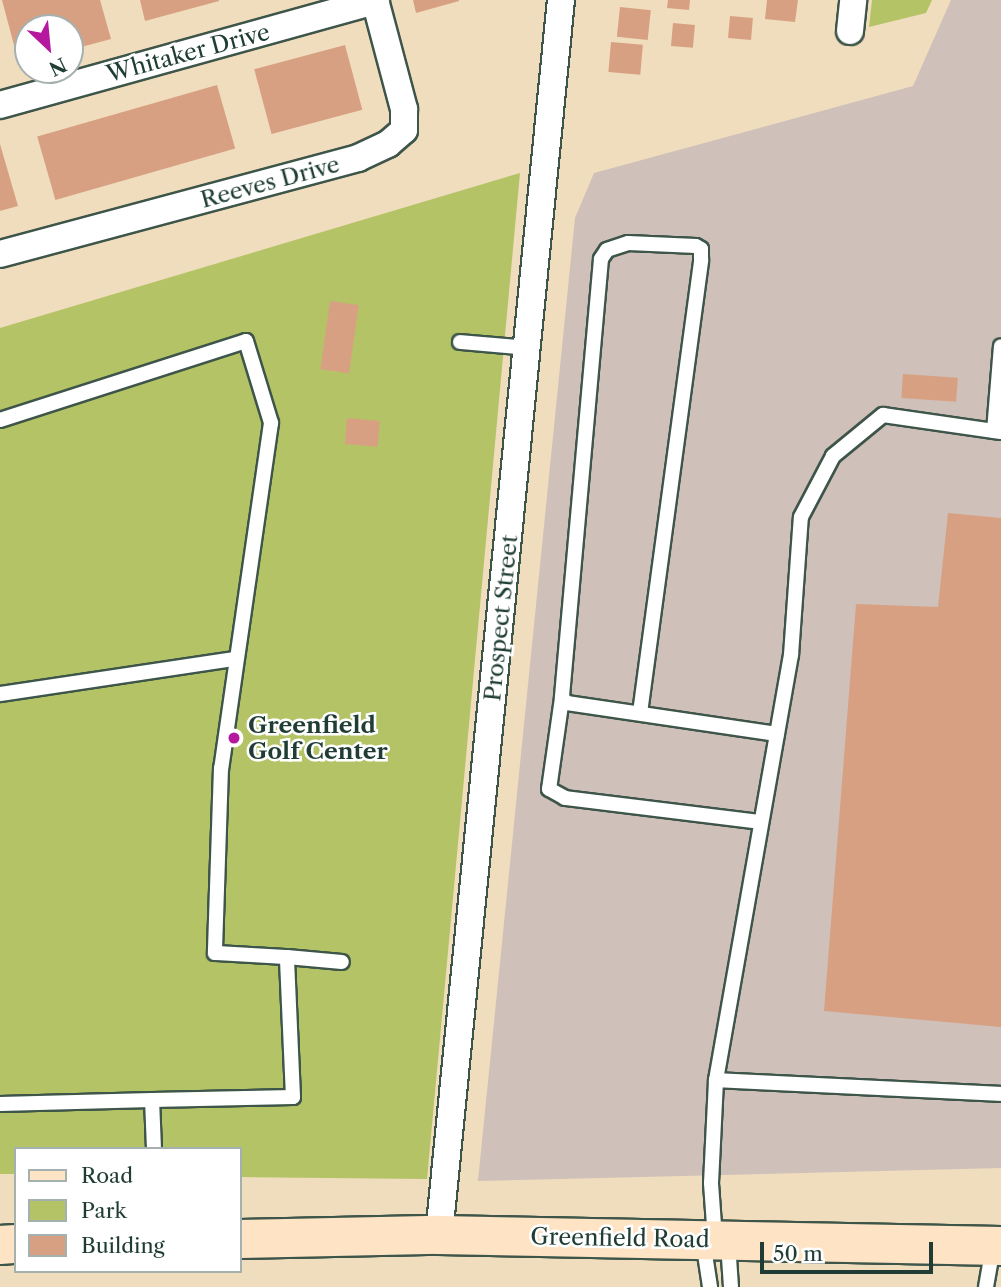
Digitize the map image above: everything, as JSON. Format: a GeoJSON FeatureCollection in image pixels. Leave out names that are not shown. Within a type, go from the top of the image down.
{"type":"FeatureCollection","features":[{"type":"Feature","properties":{"kind":"main road","name":"Greenfield Road"},"geometry":{"type":"LineString","coordinates":[[242,1239],[439,1235],[997,1246]]}},
{"type":"Feature","properties":{"kind":"street","name":"Prospect Street"},"geometry":{"type":"LineString","coordinates":[[439,1235],[561,0]]}},
{"type":"Feature","properties":{"kind":"street"},"geometry":{"type":"LineString","coordinates":[[850,31],[853,0]]}},
{"type":"Feature","properties":{"kind":"street","name":"Whitaker Drive"},"geometry":{"type":"LineString","coordinates":[[0,105],[376,1]]}},
{"type":"Feature","properties":{"kind":"street","name":"Reeves Drive"},"geometry":{"type":"LineString","coordinates":[[0,254],[358,158],[388,144],[404,130],[404,108],[376,1]]}},
{"type":"Feature","properties":{"kind":"lane"},"geometry":{"type":"LineString","coordinates":[[640,713],[701,258],[701,249],[696,246],[628,243],[607,250],[601,259],[562,698],[549,789],[565,798],[761,821]]}},
{"type":"Feature","properties":{"kind":"lane"},"geometry":{"type":"LineString","coordinates":[[0,420],[246,341],[271,423],[234,659],[221,768],[215,953],[342,962]]}},
{"type":"Feature","properties":{"kind":"lane"},"geometry":{"type":"LineString","coordinates":[[460,342],[527,348]]}},
{"type":"Feature","properties":{"kind":"lane"},"geometry":{"type":"LineString","coordinates":[[710,1287],[715,1240],[711,1183],[716,1080],[791,655],[801,517],[832,456],[883,415],[998,431],[1001,346]]}},
{"type":"Feature","properties":{"kind":"lane"},"geometry":{"type":"LineString","coordinates":[[0,694],[234,659]]}},
{"type":"Feature","properties":{"kind":"lane"},"geometry":{"type":"LineString","coordinates":[[562,698],[777,734]]}},
{"type":"Feature","properties":{"kind":"lane"},"geometry":{"type":"LineString","coordinates":[[0,1104],[293,1097],[287,957]]}},
{"type":"Feature","properties":{"kind":"lane"},"geometry":{"type":"LineString","coordinates":[[716,1080],[1001,1094]]}},
{"type":"Feature","properties":{"kind":"lane"},"geometry":{"type":"LineString","coordinates":[[152,1100],[154,1147]]}},
{"type":"Feature","properties":{"kind":"lane"},"geometry":{"type":"LineString","coordinates":[[715,1240],[731,1287]]}},
{"type":"Feature","properties":{"kind":"lane"},"geometry":{"type":"LineString","coordinates":[[986,1287],[997,1246]]}},
{"type":"Feature","properties":{"kind":"shaded area"},"geometry":{"type":"Polygon","coordinates":[[[951,0],[1001,0],[1001,1168],[478,1181],[575,218],[594,173],[913,86],[951,0]]]}},
{"type":"Feature","properties":{"kind":"green space"},"geometry":{"type":"Polygon","coordinates":[[[872,0],[932,0],[926,13],[869,27],[872,0]]]}},
{"type":"Feature","properties":{"kind":"green space","name":"Greenfield Golf Center"},"geometry":{"type":"Polygon","coordinates":[[[520,173],[427,1179],[242,1177],[242,1147],[14,1147],[14,1174],[0,1174],[0,328],[520,173]]]}},
{"type":"Feature","properties":{"kind":"building"},"geometry":{"type":"Polygon","coordinates":[[[2,0],[100,0],[111,39],[84,46],[84,14],[14,14],[14,45],[2,0]]]}},
{"type":"Feature","properties":{"kind":"building"},"geometry":{"type":"Polygon","coordinates":[[[140,0],[219,0],[219,1],[145,21],[140,0]]]}},
{"type":"Feature","properties":{"kind":"building"},"geometry":{"type":"Polygon","coordinates":[[[413,0],[459,0],[459,1],[416,13],[413,0]]]}},
{"type":"Feature","properties":{"kind":"building"},"geometry":{"type":"Polygon","coordinates":[[[668,0],[690,0],[689,10],[667,8],[668,0]]]}},
{"type":"Feature","properties":{"kind":"building"},"geometry":{"type":"Polygon","coordinates":[[[767,0],[798,0],[795,22],[765,19],[767,0]]]}},
{"type":"Feature","properties":{"kind":"building"},"geometry":{"type":"Polygon","coordinates":[[[620,7],[651,10],[648,40],[617,37],[620,7]]]}},
{"type":"Feature","properties":{"kind":"building"},"geometry":{"type":"Polygon","coordinates":[[[730,16],[753,18],[751,40],[728,38],[730,16]]]}},
{"type":"Feature","properties":{"kind":"building"},"geometry":{"type":"Polygon","coordinates":[[[673,23],[695,25],[693,48],[671,46],[673,23]]]}},
{"type":"Feature","properties":{"kind":"building"},"geometry":{"type":"Polygon","coordinates":[[[611,42],[643,45],[640,75],[608,72],[611,42]]]}},
{"type":"Feature","properties":{"kind":"building"},"geometry":{"type":"Polygon","coordinates":[[[345,45],[362,110],[272,134],[254,69],[345,45]]]}},
{"type":"Feature","properties":{"kind":"building"},"geometry":{"type":"Polygon","coordinates":[[[217,85],[235,148],[55,200],[37,137],[217,85]]]}},
{"type":"Feature","properties":{"kind":"building"},"geometry":{"type":"Polygon","coordinates":[[[0,144],[18,206],[0,211],[0,144]]]}},
{"type":"Feature","properties":{"kind":"building"},"geometry":{"type":"Polygon","coordinates":[[[330,301],[359,305],[349,373],[320,369],[330,301]]]}},
{"type":"Feature","properties":{"kind":"building"},"geometry":{"type":"Polygon","coordinates":[[[903,374],[958,378],[956,402],[901,398],[903,374]]]}},
{"type":"Feature","properties":{"kind":"building"},"geometry":{"type":"Polygon","coordinates":[[[347,418],[380,421],[378,447],[345,444],[347,418]]]}},
{"type":"Feature","properties":{"kind":"building"},"geometry":{"type":"Polygon","coordinates":[[[948,513],[1001,518],[1001,1027],[824,1011],[856,604],[938,607],[948,513]]]}},
{"type":"Feature","properties":{"kind":"place","name":"Greenfield Golf Center"},"geometry":{"type":"Point","coordinates":[234,738]}}]}
